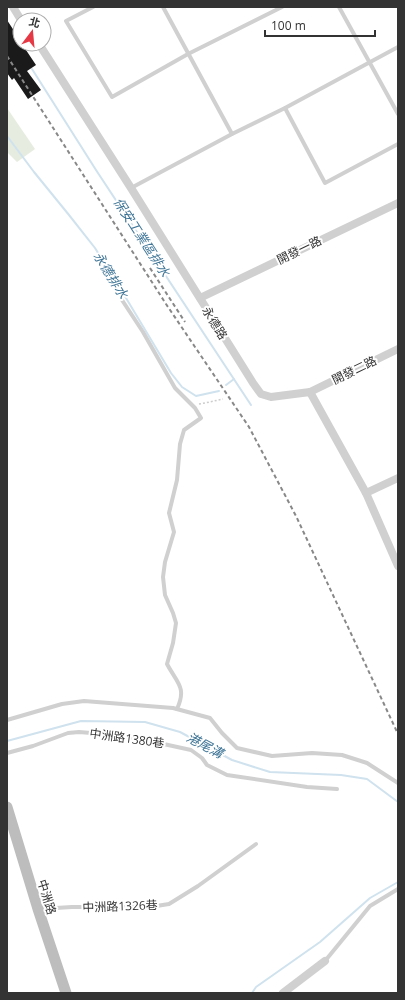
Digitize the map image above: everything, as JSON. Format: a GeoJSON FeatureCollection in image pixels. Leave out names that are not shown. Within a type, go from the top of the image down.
{"type":"FeatureCollection","features":[{"type":"Feature","properties":{"kind":"street","name":"永德路"},"geometry":{"type":"LineString","coordinates":[[44,52],[261,394],[271,397],[310,392]]}},
{"type":"Feature","properties":{"kind":"street","name":"開發一路"},"geometry":{"type":"LineString","coordinates":[[200,298],[398,203]]}},
{"type":"Feature","properties":{"kind":"street","name":"開發二路"},"geometry":{"type":"LineString","coordinates":[[310,392],[398,349]]}},
{"type":"Feature","properties":{"kind":"street"},"geometry":{"type":"LineString","coordinates":[[310,392],[366,493],[398,566]]}},
{"type":"Feature","properties":{"kind":"street"},"geometry":{"type":"LineString","coordinates":[[366,493],[398,478]]}},
{"type":"Feature","properties":{"kind":"street","name":"中洲路"},"geometry":{"type":"LineString","coordinates":[[7,807],[38,909],[66,993]]}},
{"type":"Feature","properties":{"kind":"street"},"geometry":{"type":"LineString","coordinates":[[283,993],[325,961]]}},
{"type":"Feature","properties":{"kind":"lane"},"geometry":{"type":"LineString","coordinates":[[93,7],[66,20],[112,97],[188,54],[282,7]]}},
{"type":"Feature","properties":{"kind":"lane"},"geometry":{"type":"LineString","coordinates":[[163,7],[232,134]]}},
{"type":"Feature","properties":{"kind":"lane"},"geometry":{"type":"LineString","coordinates":[[339,7],[398,114]]}},
{"type":"Feature","properties":{"kind":"lane"},"geometry":{"type":"LineString","coordinates":[[131,188],[398,47]]}},
{"type":"Feature","properties":{"kind":"lane"},"geometry":{"type":"LineString","coordinates":[[285,108],[325,183],[398,144]]}},
{"type":"Feature","properties":{"kind":"lane"},"geometry":{"type":"LineString","coordinates":[[122,300],[144,332],[175,388],[195,408],[201,418],[184,430],[180,444],[177,480],[169,513],[174,532],[165,562],[163,577],[164,595],[176,623],[173,643],[167,664],[180,686],[182,698],[177,709]]}},
{"type":"Feature","properties":{"kind":"lane"},"geometry":{"type":"LineString","coordinates":[[7,720],[62,704],[84,701],[177,709],[210,718],[222,734],[237,748],[272,756],[312,753],[342,755],[367,763],[398,783]]}},
{"type":"Feature","properties":{"kind":"lane","name":"中洲路1380巷"},"geometry":{"type":"LineString","coordinates":[[7,753],[68,733],[79,732],[103,734],[136,738],[191,750],[202,758],[207,765],[227,775],[307,787],[337,789]]}},
{"type":"Feature","properties":{"kind":"lane","name":"中洲路1326巷"},"geometry":{"type":"LineString","coordinates":[[38,909],[72,907],[150,907],[169,904],[198,886],[256,844]]}},
{"type":"Feature","properties":{"kind":"lane"},"geometry":{"type":"LineString","coordinates":[[325,961],[370,906],[398,889]]}},
{"type":"Feature","properties":{"kind":"path"},"geometry":{"type":"LineString","coordinates":[[191,404],[205,404],[223,399]]}},
{"type":"Feature","properties":{"kind":"shaded area"},"geometry":{"type":"Polygon","coordinates":[[[7,108],[35,149],[17,162],[7,152],[7,108]]]}},
{"type":"Feature","properties":{"kind":"building"},"geometry":{"type":"Polygon","coordinates":[[[7,20],[12,28],[12,52],[27,52],[36,65],[27,71],[41,90],[28,99],[14,78],[12,80],[7,73],[7,20]]]}},
{"type":"Feature","properties":{"kind":"waterway","name":"保安工業區排水"},"geometry":{"type":"LineString","coordinates":[[32,69],[96,170],[251,405]]}},
{"type":"Feature","properties":{"kind":"waterway","name":"永德排水"},"geometry":{"type":"LineString","coordinates":[[7,136],[95,248],[171,373],[182,387],[196,396],[219,391]]}},
{"type":"Feature","properties":{"kind":"waterway","name":"永德排水"},"geometry":{"type":"LineString","coordinates":[[226,385],[234,379]]}},
{"type":"Feature","properties":{"kind":"waterway","name":"港尾溝"},"geometry":{"type":"LineString","coordinates":[[7,741],[81,721],[145,722],[180,732],[232,760],[270,772],[341,775],[367,779],[398,802]]}},
{"type":"Feature","properties":{"kind":"waterway","name":"港尾溝"},"geometry":{"type":"LineString","coordinates":[[252,993],[256,987],[320,942],[370,898],[398,882]]}},
{"type":"Feature","properties":{"kind":"railway"},"geometry":{"type":"LineString","coordinates":[[7,56],[166,304],[249,427],[296,516],[398,734]]}},
{"type":"Feature","properties":{"kind":"railway"},"geometry":{"type":"LineString","coordinates":[[150,268],[185,322]]}}]}
